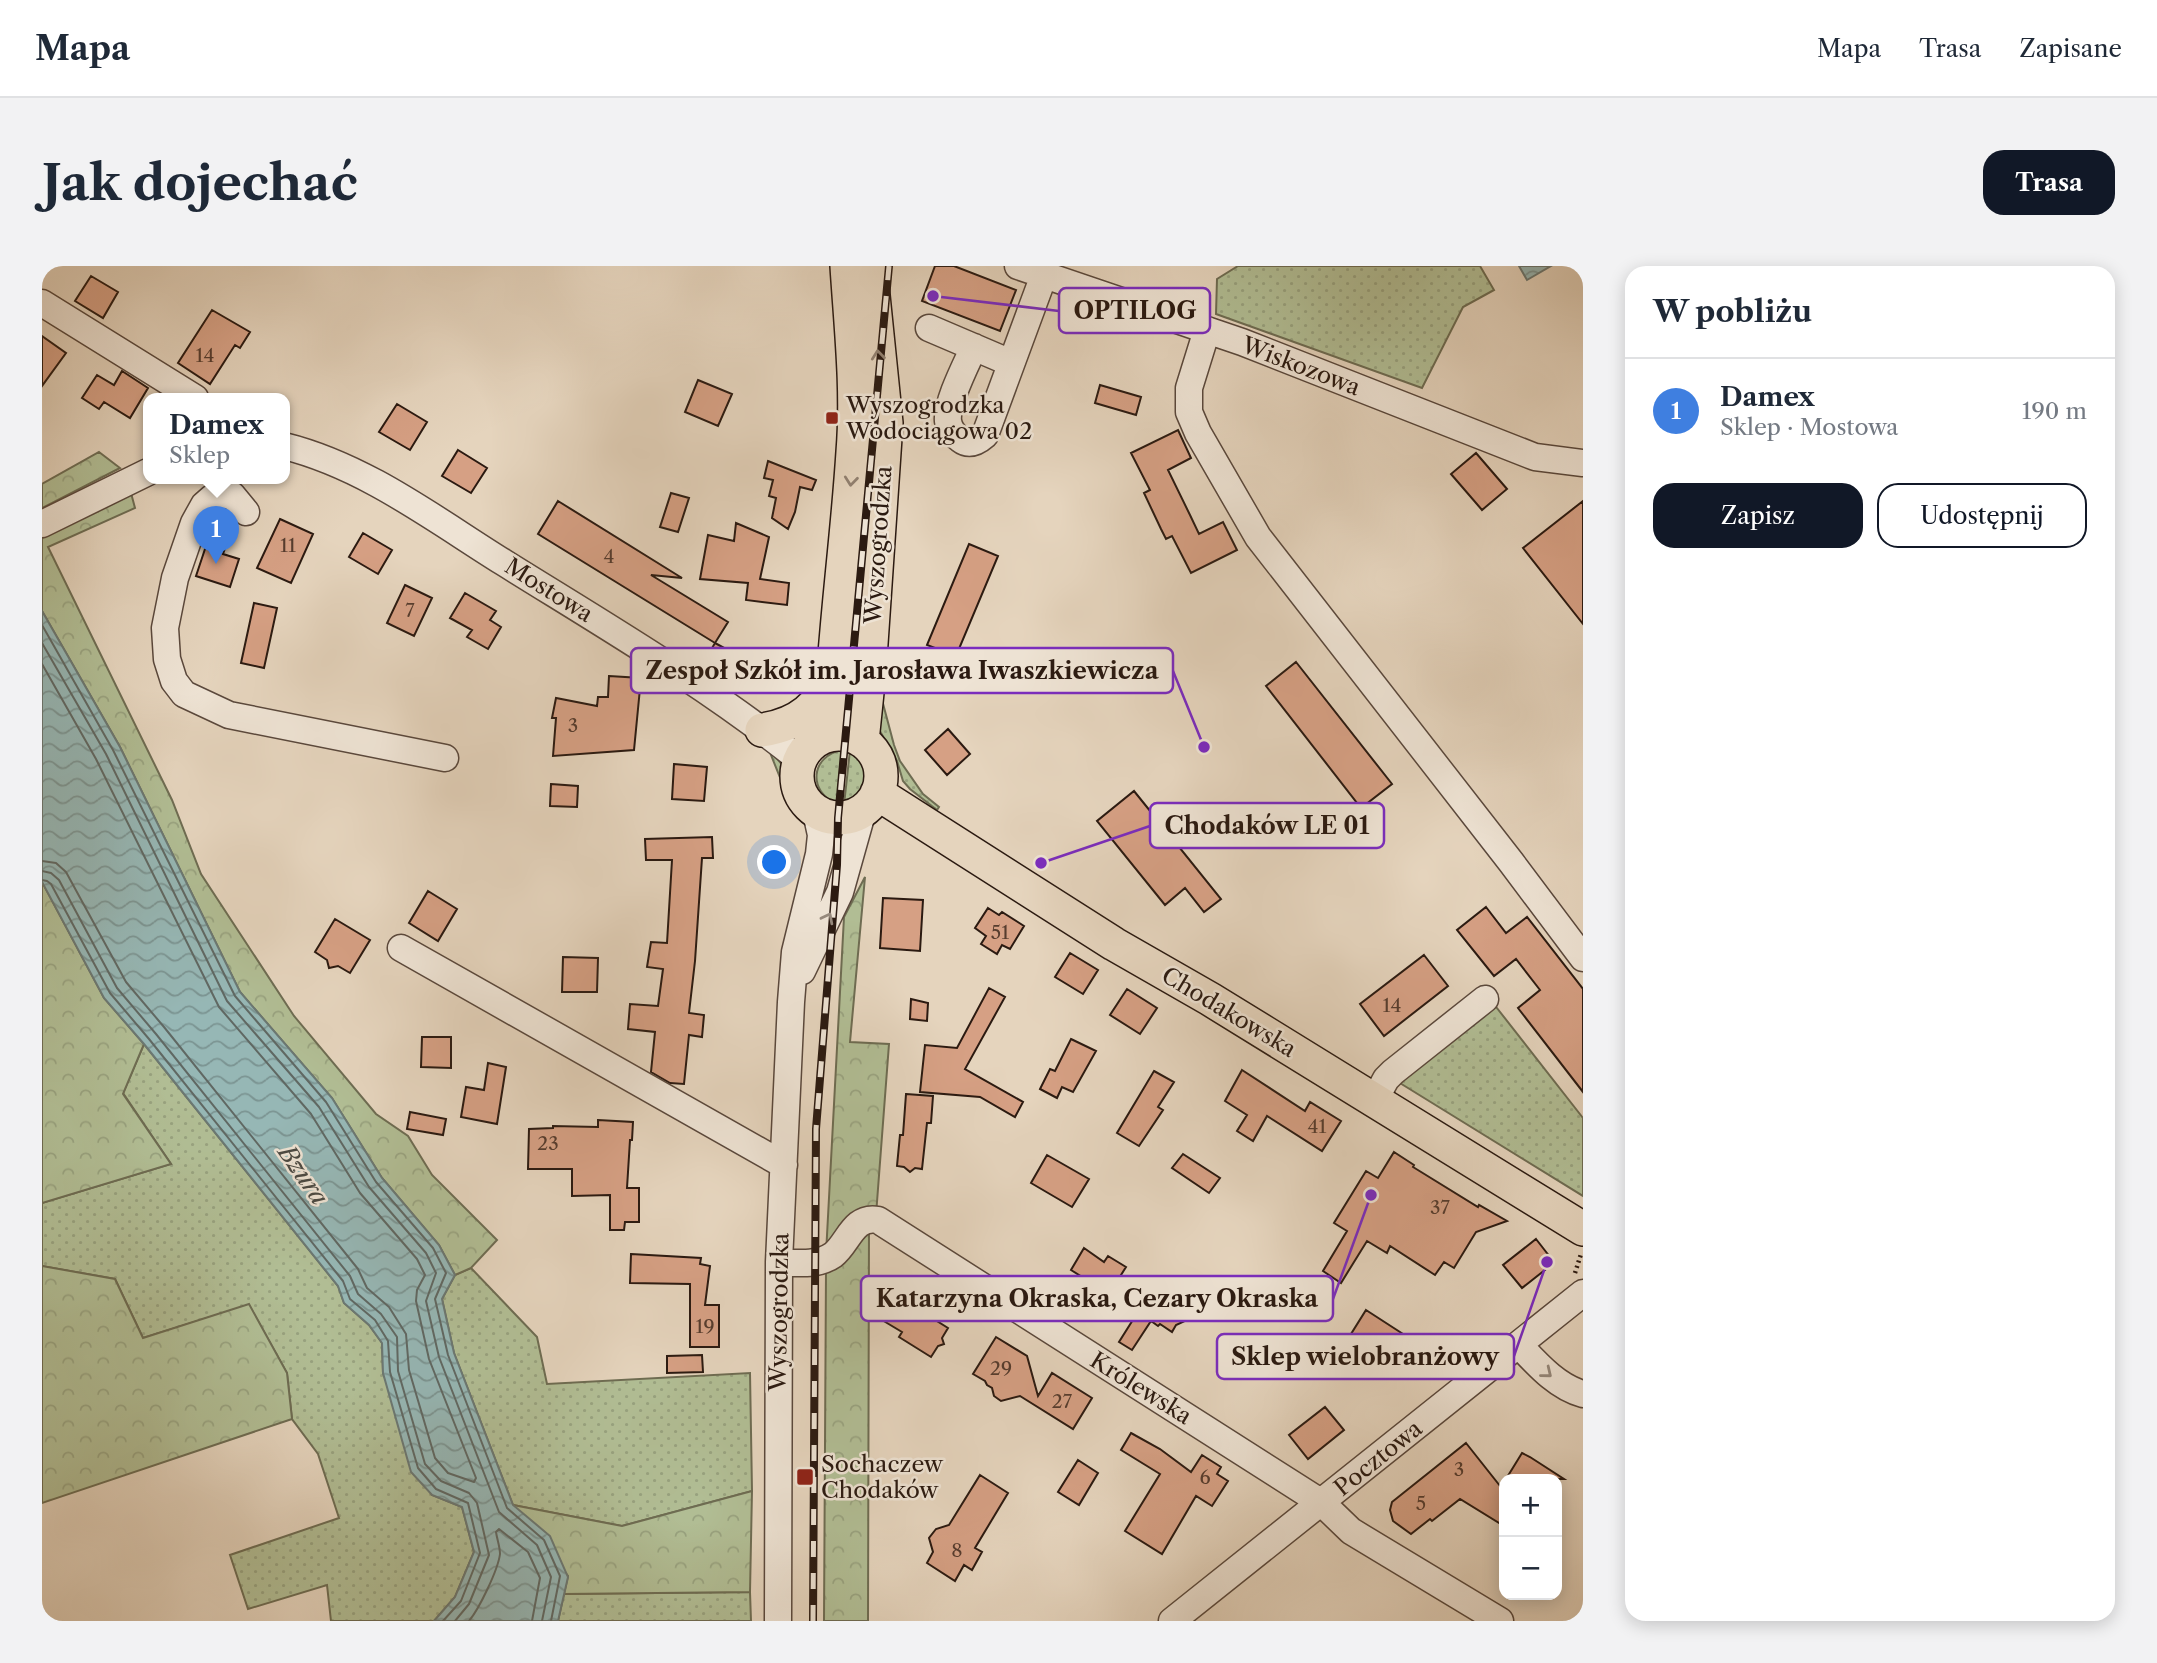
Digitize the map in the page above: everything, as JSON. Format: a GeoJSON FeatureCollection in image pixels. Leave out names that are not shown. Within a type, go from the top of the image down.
{"type":"FeatureCollection","features":[{"type":"Feature","properties":{"kind":"main road","name":"Wyszogrodzka"},"geometry":{"type":"LineString","coordinates":[[830,734],[832,669],[854,440],[854,350],[848,266]]}},
{"type":"Feature","properties":{"kind":"main road","name":"Wyszogrodzka"},"geometry":{"type":"LineString","coordinates":[[862,741],[886,423],[870,266]]}},
{"type":"Feature","properties":{"kind":"main road"},"geometry":{"type":"LineString","coordinates":[[762,730],[779,727],[808,712],[820,700],[832,669]]}},
{"type":"Feature","properties":{"kind":"main road"},"geometry":{"type":"LineString","coordinates":[[847,734],[862,741],[871,748],[881,770],[881,782],[870,802],[852,816],[827,817],[816,812],[800,794],[797,783],[799,759],[808,746],[822,736],[847,734]]}},
{"type":"Feature","properties":{"kind":"main road","name":"Chodakowska"},"geometry":{"type":"LineString","coordinates":[[870,802],[1210,999],[1583,1229]]}},
{"type":"Feature","properties":{"kind":"street","name":"Wiskozowa"},"geometry":{"type":"LineString","coordinates":[[1018,266],[1207,330],[1535,457],[1583,463]]}},
{"type":"Feature","properties":{"kind":"street"},"geometry":{"type":"LineString","coordinates":[[974,347],[950,407],[948,420],[950,429],[960,440],[967,443],[977,442],[985,435],[1044,275]]}},
{"type":"Feature","properties":{"kind":"street"},"geometry":{"type":"LineString","coordinates":[[42,303],[187,393]]}},
{"type":"Feature","properties":{"kind":"street"},"geometry":{"type":"LineString","coordinates":[[929,328],[1011,363]]}},
{"type":"Feature","properties":{"kind":"street"},"geometry":{"type":"LineString","coordinates":[[1207,330],[1189,388],[1189,412],[1240,509],[1281,568],[1583,958]]}},
{"type":"Feature","properties":{"kind":"street","name":"Mostowa"},"geometry":{"type":"LineString","coordinates":[[290,448],[334,461],[360,475],[640,647],[762,730],[799,759]]}},
{"type":"Feature","properties":{"kind":"street"},"geometry":{"type":"LineString","coordinates":[[42,524],[143,474]]}},
{"type":"Feature","properties":{"kind":"street"},"geometry":{"type":"LineString","coordinates":[[246,512],[225,487],[204,505],[194,523],[175,578],[166,628],[167,659],[174,681],[184,694],[229,715],[445,758]]}},
{"type":"Feature","properties":{"kind":"street","name":"Wyszogrodzka"},"geometry":{"type":"LineString","coordinates":[[791,1002],[806,962],[841,892],[870,802]]}},
{"type":"Feature","properties":{"kind":"street","name":"Wyszogrodzka"},"geometry":{"type":"LineString","coordinates":[[778,1621],[779,1262],[791,1002],[794,952],[819,853],[821,835],[816,812]]}},
{"type":"Feature","properties":{"kind":"street"},"geometry":{"type":"LineString","coordinates":[[401,948],[784,1165]]}},
{"type":"Feature","properties":{"kind":"street"},"geometry":{"type":"LineString","coordinates":[[1374,1101],[1393,1072],[1485,999]]}},
{"type":"Feature","properties":{"kind":"street","name":"Królewska"},"geometry":{"type":"LineString","coordinates":[[779,1262],[804,1264],[824,1260],[835,1254],[856,1227],[871,1219],[878,1220],[1322,1503],[1351,1531],[1500,1621]]}},
{"type":"Feature","properties":{"kind":"street","name":"Pocztowa"},"geometry":{"type":"LineString","coordinates":[[1172,1621],[1583,1293]]}},
{"type":"Feature","properties":{"kind":"street"},"geometry":{"type":"LineString","coordinates":[[1519,1345],[1543,1371],[1583,1394]]}},
{"type":"Feature","properties":{"kind":"green space"},"geometry":{"type":"Polygon","coordinates":[[[1238,266],[1480,266],[1494,290],[1463,307],[1422,388],[1216,314],[1217,279],[1238,266]]]}},
{"type":"Feature","properties":{"kind":"green space"},"geometry":{"type":"Polygon","coordinates":[[[99,452],[120,468],[42,508],[42,484],[99,452]]]}},
{"type":"Feature","properties":{"kind":"green space"},"geometry":{"type":"Polygon","coordinates":[[[131,493],[135,508],[48,547],[172,800],[201,874],[294,1016],[376,1114],[408,1136],[432,1175],[497,1240],[471,1268],[455,1275],[439,1245],[382,1178],[332,1098],[240,992],[120,747],[42,611],[42,538],[131,493]]]}},
{"type":"Feature","properties":{"kind":"green space"},"geometry":{"type":"Polygon","coordinates":[[[877,681],[900,761],[923,794],[939,807],[937,810],[903,781],[897,761],[877,726],[877,681]]]}},
{"type":"Feature","properties":{"kind":"green space"},"geometry":{"type":"Polygon","coordinates":[[[769,750],[786,773],[789,783],[785,790],[769,750]]]}},
{"type":"Feature","properties":{"kind":"green space"},"geometry":{"type":"Polygon","coordinates":[[[842,750],[837,804],[821,791],[817,774],[824,759],[842,750]]]}},
{"type":"Feature","properties":{"kind":"green space"},"geometry":{"type":"Polygon","coordinates":[[[850,750],[867,763],[871,780],[863,796],[844,805],[850,750]]]}},
{"type":"Feature","properties":{"kind":"green space"},"geometry":{"type":"Polygon","coordinates":[[[865,877],[850,1042],[889,1044],[876,1215],[826,1254],[844,917],[865,877]]]}},
{"type":"Feature","properties":{"kind":"green space"},"geometry":{"type":"Polygon","coordinates":[[[42,882],[104,998],[144,1044],[123,1094],[171,1164],[42,1203],[42,882]]]}},
{"type":"Feature","properties":{"kind":"green space"},"geometry":{"type":"Polygon","coordinates":[[[1493,1003],[1583,1118],[1583,1196],[1395,1080],[1493,1003]]]}},
{"type":"Feature","properties":{"kind":"green space"},"geometry":{"type":"Polygon","coordinates":[[[144,1044],[338,1286],[344,1303],[369,1325],[382,1343],[383,1373],[432,1495],[462,1507],[474,1552],[455,1597],[434,1621],[331,1621],[327,1585],[248,1609],[230,1555],[339,1518],[318,1454],[292,1419],[287,1373],[249,1305],[143,1338],[115,1279],[42,1266],[42,1203],[171,1164],[123,1093],[144,1044]]]}},
{"type":"Feature","properties":{"kind":"green space"},"geometry":{"type":"Polygon","coordinates":[[[869,1227],[868,1621],[824,1621],[826,1271],[869,1227]]]}},
{"type":"Feature","properties":{"kind":"green space"},"geometry":{"type":"Polygon","coordinates":[[[42,1266],[115,1279],[143,1338],[249,1304],[287,1373],[292,1419],[42,1503],[42,1266]]]}},
{"type":"Feature","properties":{"kind":"green space"},"geometry":{"type":"Polygon","coordinates":[[[471,1268],[537,1337],[547,1384],[750,1373],[752,1491],[622,1526],[513,1505],[454,1353],[442,1299],[455,1275],[471,1268]]]}},
{"type":"Feature","properties":{"kind":"green space"},"geometry":{"type":"Polygon","coordinates":[[[752,1491],[750,1592],[564,1594],[568,1576],[513,1505],[622,1526],[752,1491]]]}},
{"type":"Feature","properties":{"kind":"green space"},"geometry":{"type":"Polygon","coordinates":[[[750,1592],[751,1621],[558,1621],[564,1594],[750,1592]]]}},
{"type":"Feature","properties":{"kind":"water"},"geometry":{"type":"Polygon","coordinates":[[[1519,266],[1551,266],[1527,280],[1519,266]]]}},
{"type":"Feature","properties":{"kind":"water","name":"Bzura"},"geometry":{"type":"Polygon","coordinates":[[[42,611],[120,747],[240,992],[332,1098],[382,1178],[439,1245],[455,1275],[442,1299],[454,1353],[513,1505],[550,1536],[568,1577],[558,1621],[434,1621],[455,1597],[474,1552],[462,1507],[432,1495],[411,1472],[383,1373],[382,1343],[369,1325],[344,1303],[338,1286],[104,998],[42,882],[42,611]]]}},
{"type":"Feature","properties":{"kind":"building"},"geometry":{"type":"Polygon","coordinates":[[[935,266],[954,266],[1016,290],[1000,331],[922,301],[935,266]]]}},
{"type":"Feature","properties":{"kind":"building"},"geometry":{"type":"Polygon","coordinates":[[[91,276],[118,292],[103,318],[75,301],[91,276]]]}},
{"type":"Feature","properties":{"kind":"building"},"geometry":{"type":"Polygon","coordinates":[[[212,310],[250,332],[240,348],[235,345],[210,384],[178,363],[212,310]]]}},
{"type":"Feature","properties":{"kind":"building"},"geometry":{"type":"Polygon","coordinates":[[[42,336],[66,353],[42,386],[42,336]]]}},
{"type":"Feature","properties":{"kind":"building"},"geometry":{"type":"Polygon","coordinates":[[[122,371],[148,388],[130,418],[104,402],[99,409],[82,398],[97,375],[114,385],[122,371]]]}},
{"type":"Feature","properties":{"kind":"building"},"geometry":{"type":"Polygon","coordinates":[[[698,380],[732,394],[718,426],[685,412],[698,380]]]}},
{"type":"Feature","properties":{"kind":"building"},"geometry":{"type":"Polygon","coordinates":[[[1100,385],[1141,397],[1136,415],[1095,403],[1100,385]]]}},
{"type":"Feature","properties":{"kind":"building"},"geometry":{"type":"Polygon","coordinates":[[[397,404],[427,422],[410,450],[379,432],[397,404]]]}},
{"type":"Feature","properties":{"kind":"building"},"geometry":{"type":"Polygon","coordinates":[[[1178,430],[1191,458],[1168,470],[1199,534],[1223,522],[1237,550],[1191,573],[1172,536],[1166,539],[1161,529],[1144,493],[1150,490],[1131,453],[1178,430]]]}},
{"type":"Feature","properties":{"kind":"building"},"geometry":{"type":"Polygon","coordinates":[[[458,450],[487,468],[471,493],[442,476],[458,450]]]}},
{"type":"Feature","properties":{"kind":"building"},"geometry":{"type":"Polygon","coordinates":[[[1476,453],[1507,489],[1482,510],[1451,474],[1476,453]]]}},
{"type":"Feature","properties":{"kind":"building"},"geometry":{"type":"Polygon","coordinates":[[[768,461],[816,480],[812,490],[800,487],[788,529],[772,518],[776,498],[769,496],[773,480],[764,478],[768,461]]]}},
{"type":"Feature","properties":{"kind":"building"},"geometry":{"type":"Polygon","coordinates":[[[671,493],[689,498],[678,532],[660,527],[671,493]]]}},
{"type":"Feature","properties":{"kind":"building"},"geometry":{"type":"Polygon","coordinates":[[[558,501],[682,578],[651,575],[728,622],[715,643],[538,534],[558,501]]]}},
{"type":"Feature","properties":{"kind":"building"},"geometry":{"type":"Polygon","coordinates":[[[1583,501],[1583,624],[1523,548],[1583,501]]]}},
{"type":"Feature","properties":{"kind":"building"},"geometry":{"type":"Polygon","coordinates":[[[280,519],[313,534],[291,583],[257,568],[280,519]]]}},
{"type":"Feature","properties":{"kind":"building"},"geometry":{"type":"Polygon","coordinates":[[[736,523],[769,537],[760,579],[789,583],[787,605],[746,600],[748,583],[700,579],[708,535],[734,541],[736,523]]]}},
{"type":"Feature","properties":{"kind":"building"},"geometry":{"type":"Polygon","coordinates":[[[213,525],[231,531],[223,554],[239,559],[230,587],[196,576],[213,525]]]}},
{"type":"Feature","properties":{"kind":"building"},"geometry":{"type":"Polygon","coordinates":[[[363,533],[392,550],[378,574],[349,557],[363,533]]]}},
{"type":"Feature","properties":{"kind":"building"},"geometry":{"type":"Polygon","coordinates":[[[969,544],[998,556],[956,656],[927,645],[969,544]]]}},
{"type":"Feature","properties":{"kind":"building"},"geometry":{"type":"Polygon","coordinates":[[[405,585],[432,598],[414,636],[387,623],[405,585]]]}},
{"type":"Feature","properties":{"kind":"building"},"geometry":{"type":"Polygon","coordinates":[[[465,593],[496,611],[490,620],[501,627],[488,649],[467,637],[472,630],[450,618],[465,593]]]}},
{"type":"Feature","properties":{"kind":"building"},"geometry":{"type":"Polygon","coordinates":[[[254,603],[277,608],[264,668],[241,663],[254,603]]]}},
{"type":"Feature","properties":{"kind":"building"},"geometry":{"type":"Polygon","coordinates":[[[715,643],[728,650],[722,671],[705,660],[715,643]]]}},
{"type":"Feature","properties":{"kind":"building"},"geometry":{"type":"Polygon","coordinates":[[[1296,662],[1392,784],[1361,808],[1266,686],[1296,662]]]}},
{"type":"Feature","properties":{"kind":"building"},"geometry":{"type":"Polygon","coordinates":[[[609,676],[641,678],[634,750],[553,756],[556,718],[552,718],[556,698],[597,706],[598,697],[608,697],[609,676]]]}},
{"type":"Feature","properties":{"kind":"building"},"geometry":{"type":"Polygon","coordinates":[[[948,729],[970,754],[947,775],[925,750],[948,729]]]}},
{"type":"Feature","properties":{"kind":"building"},"geometry":{"type":"Polygon","coordinates":[[[674,764],[707,767],[704,801],[672,799],[674,764]]]}},
{"type":"Feature","properties":{"kind":"building"},"geometry":{"type":"Polygon","coordinates":[[[551,784],[578,786],[577,807],[550,806],[551,784]]]}},
{"type":"Feature","properties":{"kind":"building"},"geometry":{"type":"Polygon","coordinates":[[[1134,791],[1221,899],[1204,912],[1185,888],[1165,905],[1097,821],[1134,791]]]}},
{"type":"Feature","properties":{"kind":"building"},"geometry":{"type":"Polygon","coordinates":[[[712,837],[713,858],[702,858],[689,1013],[704,1015],[702,1037],[689,1035],[684,1084],[670,1083],[651,1072],[655,1032],[628,1029],[630,1004],[658,1006],[663,969],[647,967],[651,942],[667,943],[672,860],[646,860],[645,839],[712,837]]]}},
{"type":"Feature","properties":{"kind":"building"},"geometry":{"type":"Polygon","coordinates":[[[428,891],[457,909],[438,941],[409,923],[428,891]]]}},
{"type":"Feature","properties":{"kind":"building"},"geometry":{"type":"Polygon","coordinates":[[[883,898],[923,900],[920,951],[880,948],[883,898]]]}},
{"type":"Feature","properties":{"kind":"building"},"geometry":{"type":"Polygon","coordinates":[[[1486,907],[1506,933],[1527,917],[1583,989],[1583,1092],[1518,1008],[1540,990],[1516,959],[1494,976],[1457,930],[1486,907]]]}},
{"type":"Feature","properties":{"kind":"building"},"geometry":{"type":"Polygon","coordinates":[[[988,908],[999,915],[1002,912],[1024,926],[1010,949],[1002,945],[997,954],[981,944],[986,936],[975,928],[988,908]]]}},
{"type":"Feature","properties":{"kind":"building"},"geometry":{"type":"Polygon","coordinates":[[[335,919],[370,940],[350,973],[338,966],[329,968],[327,960],[315,952],[335,919]]]}},
{"type":"Feature","properties":{"kind":"building"},"geometry":{"type":"Polygon","coordinates":[[[1070,953],[1098,970],[1083,994],[1055,977],[1070,953]]]}},
{"type":"Feature","properties":{"kind":"building"},"geometry":{"type":"Polygon","coordinates":[[[1424,955],[1448,986],[1384,1036],[1360,1004],[1424,955]]]}},
{"type":"Feature","properties":{"kind":"building"},"geometry":{"type":"Polygon","coordinates":[[[563,957],[598,958],[597,992],[562,992],[563,957]]]}},
{"type":"Feature","properties":{"kind":"building"},"geometry":{"type":"Polygon","coordinates":[[[989,988],[1005,997],[965,1069],[1023,1102],[1015,1117],[980,1097],[920,1092],[925,1045],[957,1048],[989,988]]]}},
{"type":"Feature","properties":{"kind":"building"},"geometry":{"type":"Polygon","coordinates":[[[1127,989],[1157,1008],[1140,1034],[1110,1015],[1127,989]]]}},
{"type":"Feature","properties":{"kind":"building"},"geometry":{"type":"Polygon","coordinates":[[[911,999],[928,1003],[927,1021],[910,1019],[911,999]]]}},
{"type":"Feature","properties":{"kind":"building"},"geometry":{"type":"Polygon","coordinates":[[[422,1037],[451,1037],[451,1068],[421,1067],[422,1037]]]}},
{"type":"Feature","properties":{"kind":"building"},"geometry":{"type":"Polygon","coordinates":[[[1071,1039],[1096,1051],[1073,1092],[1062,1087],[1057,1098],[1040,1089],[1050,1069],[1055,1071],[1071,1039]]]}},
{"type":"Feature","properties":{"kind":"building"},"geometry":{"type":"Polygon","coordinates":[[[488,1063],[506,1067],[497,1124],[461,1117],[466,1087],[484,1090],[488,1063]]]}},
{"type":"Feature","properties":{"kind":"building"},"geometry":{"type":"Polygon","coordinates":[[[1242,1070],[1305,1111],[1310,1102],[1341,1121],[1322,1151],[1267,1116],[1253,1141],[1237,1131],[1247,1115],[1225,1101],[1242,1070]]]}},
{"type":"Feature","properties":{"kind":"building"},"geometry":{"type":"Polygon","coordinates":[[[1154,1071],[1174,1082],[1158,1107],[1163,1110],[1139,1146],[1117,1133],[1154,1071]]]}},
{"type":"Feature","properties":{"kind":"building"},"geometry":{"type":"Polygon","coordinates":[[[906,1094],[933,1096],[922,1169],[915,1168],[910,1172],[897,1166],[900,1135],[903,1135],[906,1094]]]}},
{"type":"Feature","properties":{"kind":"building"},"geometry":{"type":"Polygon","coordinates":[[[410,1112],[446,1119],[443,1135],[407,1129],[410,1112]]]}},
{"type":"Feature","properties":{"kind":"building"},"geometry":{"type":"Polygon","coordinates":[[[598,1120],[633,1122],[627,1188],[639,1188],[639,1222],[625,1222],[624,1230],[610,1230],[610,1195],[572,1196],[572,1169],[528,1169],[529,1129],[553,1126],[598,1127],[598,1120]]]}},
{"type":"Feature","properties":{"kind":"building"},"geometry":{"type":"Polygon","coordinates":[[[1394,1152],[1414,1165],[1413,1167],[1478,1207],[1479,1205],[1507,1221],[1476,1232],[1454,1268],[1444,1262],[1435,1275],[1390,1246],[1387,1253],[1367,1241],[1341,1283],[1323,1271],[1347,1231],[1334,1223],[1366,1171],[1378,1178],[1394,1152]]]}},
{"type":"Feature","properties":{"kind":"building"},"geometry":{"type":"Polygon","coordinates":[[[1183,1154],[1220,1178],[1209,1193],[1172,1168],[1183,1154]]]}},
{"type":"Feature","properties":{"kind":"building"},"geometry":{"type":"Polygon","coordinates":[[[1047,1155],[1089,1179],[1072,1207],[1031,1183],[1047,1155]]]}},
{"type":"Feature","properties":{"kind":"building"},"geometry":{"type":"Polygon","coordinates":[[[1536,1239],[1550,1257],[1550,1266],[1522,1288],[1503,1265],[1536,1239]]]}},
{"type":"Feature","properties":{"kind":"building"},"geometry":{"type":"Polygon","coordinates":[[[1084,1248],[1104,1262],[1108,1256],[1126,1267],[1109,1294],[1071,1270],[1084,1248]]]}},
{"type":"Feature","properties":{"kind":"building"},"geometry":{"type":"Polygon","coordinates":[[[631,1254],[701,1258],[700,1264],[710,1266],[705,1305],[719,1305],[719,1347],[690,1347],[690,1284],[630,1283],[631,1254]]]}},
{"type":"Feature","properties":{"kind":"building"},"geometry":{"type":"Polygon","coordinates":[[[1158,1280],[1179,1293],[1176,1297],[1189,1305],[1184,1312],[1185,1321],[1176,1325],[1172,1332],[1151,1321],[1132,1350],[1119,1342],[1158,1280]]]}},
{"type":"Feature","properties":{"kind":"building"},"geometry":{"type":"Polygon","coordinates":[[[898,1294],[939,1319],[937,1321],[948,1328],[942,1338],[944,1344],[938,1346],[931,1357],[899,1337],[902,1332],[882,1320],[898,1294]]]}},
{"type":"Feature","properties":{"kind":"building"},"geometry":{"type":"Polygon","coordinates":[[[1366,1310],[1420,1345],[1408,1363],[1400,1359],[1390,1374],[1357,1352],[1363,1342],[1351,1334],[1366,1310]]]}},
{"type":"Feature","properties":{"kind":"building"},"geometry":{"type":"Polygon","coordinates":[[[996,1337],[1027,1356],[1038,1396],[1052,1373],[1092,1398],[1073,1429],[1020,1396],[1001,1401],[994,1396],[992,1388],[985,1381],[973,1374],[996,1337]]]}},
{"type":"Feature","properties":{"kind":"building"},"geometry":{"type":"Polygon","coordinates":[[[702,1355],[703,1372],[667,1373],[667,1356],[702,1355]]]}},
{"type":"Feature","properties":{"kind":"building"},"geometry":{"type":"Polygon","coordinates":[[[1325,1407],[1344,1430],[1308,1459],[1289,1435],[1325,1407]]]}},
{"type":"Feature","properties":{"kind":"building"},"geometry":{"type":"Polygon","coordinates":[[[1131,1433],[1160,1449],[1191,1472],[1202,1455],[1221,1467],[1217,1474],[1228,1481],[1212,1506],[1196,1496],[1162,1554],[1125,1531],[1160,1474],[1121,1450],[1131,1433]]]}},
{"type":"Feature","properties":{"kind":"building"},"geometry":{"type":"Polygon","coordinates":[[[1466,1443],[1499,1485],[1499,1523],[1460,1499],[1411,1534],[1393,1521],[1390,1510],[1392,1502],[1466,1443]]]}},
{"type":"Feature","properties":{"kind":"building"},"geometry":{"type":"Polygon","coordinates":[[[1522,1453],[1556,1474],[1509,1474],[1522,1453]]]}},
{"type":"Feature","properties":{"kind":"building"},"geometry":{"type":"Polygon","coordinates":[[[1078,1460],[1098,1473],[1079,1505],[1058,1492],[1078,1460]]]}},
{"type":"Feature","properties":{"kind":"building"},"geometry":{"type":"Polygon","coordinates":[[[980,1475],[1008,1493],[975,1548],[982,1552],[972,1570],[964,1565],[955,1581],[927,1563],[933,1552],[929,1538],[936,1529],[949,1525],[980,1475]]]}},
{"type":"Feature","properties":{"kind":"railway"},"geometry":{"type":"LineString","coordinates":[[813,1621],[816,1129],[837,865],[838,818],[889,266]]}},
{"type":"Feature","properties":{"kind":"place","name":"OPTILOG"},"geometry":{"type":"Point","coordinates":[933,296]}},
{"type":"Feature","properties":{"kind":"place","name":"Wyszogrodzka Wodociągowa 02"},"geometry":{"type":"Point","coordinates":[832,418]}},
{"type":"Feature","properties":{"kind":"place","name":"Damex"},"geometry":{"type":"Point","coordinates":[216,564]}},
{"type":"Feature","properties":{"kind":"place","name":"Zespoł Szkół im. Jarosława Iwaszkiewicza"},"geometry":{"type":"Point","coordinates":[1204,747]}},
{"type":"Feature","properties":{"kind":"place","name":"Chodaków LE 01"},"geometry":{"type":"Point","coordinates":[1041,863]}},
{"type":"Feature","properties":{"kind":"place","name":"Katarzyna Okraska, Cezary Okraska"},"geometry":{"type":"Point","coordinates":[1371,1195]}},
{"type":"Feature","properties":{"kind":"place","name":"Sklep wielobranżowy"},"geometry":{"type":"Point","coordinates":[1547,1262]}},
{"type":"Feature","properties":{"kind":"place","name":"Sochaczew Chodaków"},"geometry":{"type":"Point","coordinates":[805,1477]}}]}
